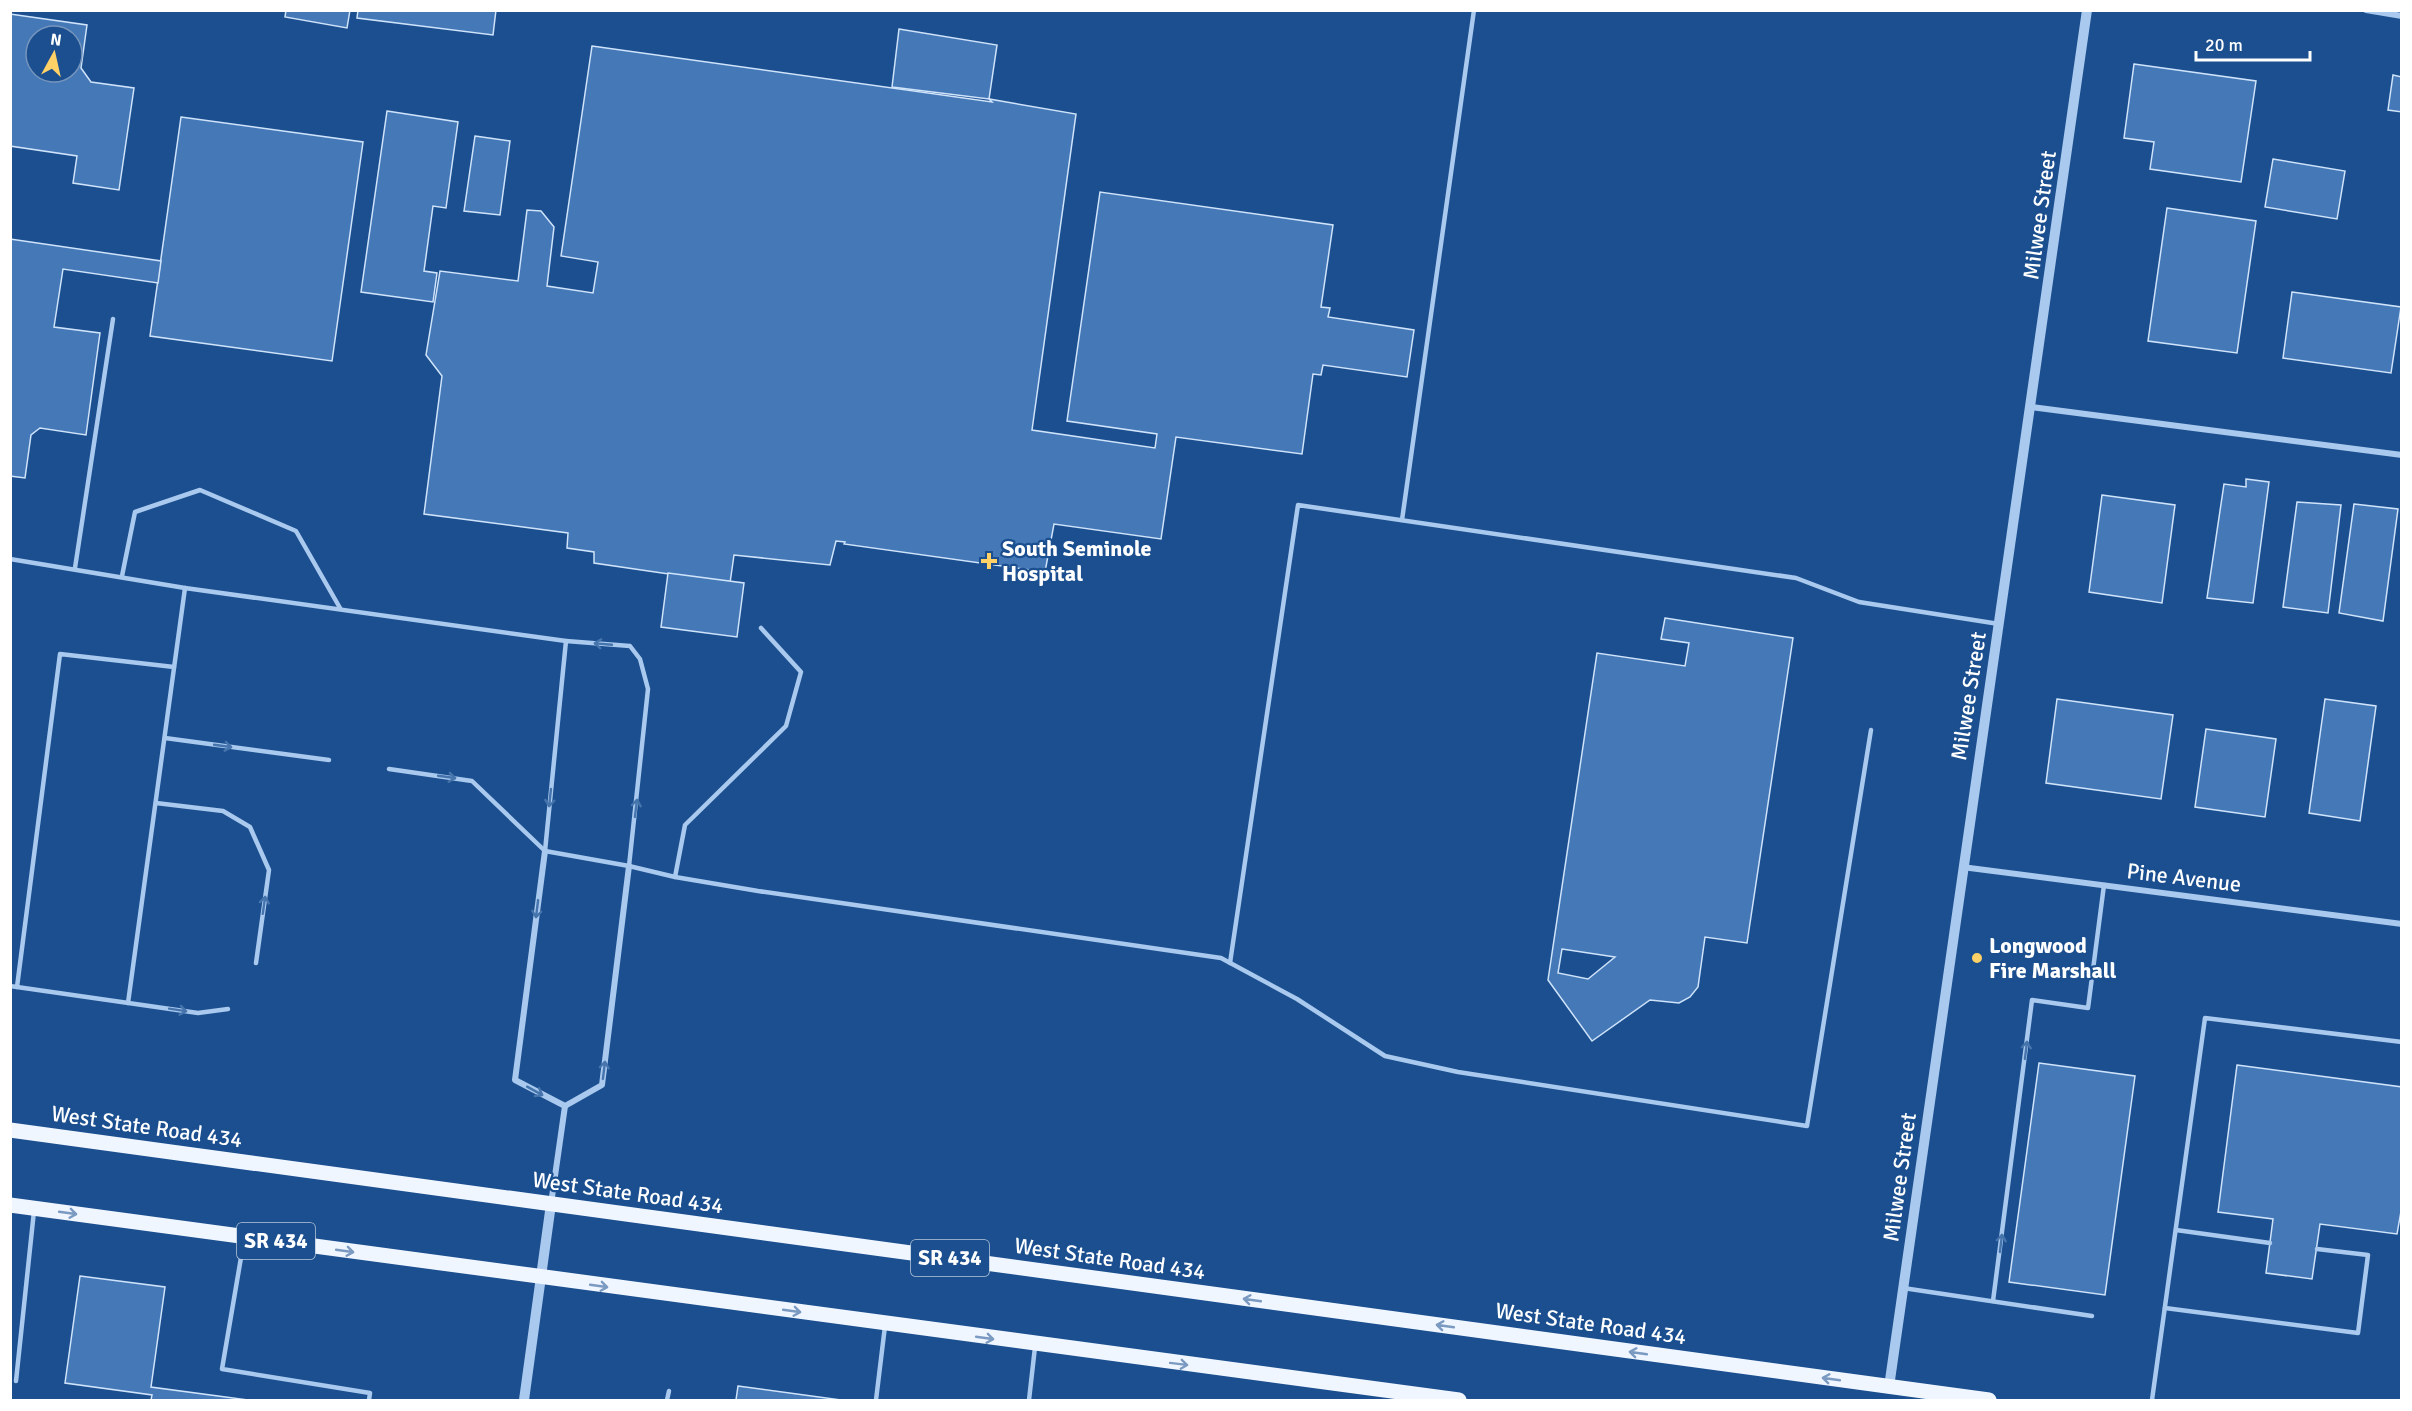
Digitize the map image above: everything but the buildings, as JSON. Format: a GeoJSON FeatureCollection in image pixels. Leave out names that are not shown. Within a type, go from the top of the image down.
{"type":"FeatureCollection","features":[{"type":"Feature","properties":{"kind":"main road","name":"West State Road 434"},"geometry":{"type":"LineString","coordinates":[[10,1130],[1989,1401]]}},
{"type":"Feature","properties":{"kind":"main road","name":"SR 434"},"geometry":{"type":"LineString","coordinates":[[10,1205],[1035,1345],[1457,1400]]}},
{"type":"Feature","properties":{"kind":"main road"},"geometry":{"type":"LineString","coordinates":[[1876,1401],[1889,1387]]}},
{"type":"Feature","properties":{"kind":"street","name":"Milwee Street"},"geometry":{"type":"LineString","coordinates":[[1889,1387],[2087,10]]}},
{"type":"Feature","properties":{"kind":"street"},"geometry":{"type":"LineString","coordinates":[[2366,10],[2402,15]]}},
{"type":"Feature","properties":{"kind":"street"},"geometry":{"type":"LineString","coordinates":[[2031,407],[2402,455]]}},
{"type":"Feature","properties":{"kind":"street"},"geometry":{"type":"LineString","coordinates":[[545,851],[515,1080],[565,1106]]}},
{"type":"Feature","properties":{"kind":"street"},"geometry":{"type":"LineString","coordinates":[[565,1106],[602,1086],[629,866]]}},
{"type":"Feature","properties":{"kind":"street","name":"Pine Avenue"},"geometry":{"type":"LineString","coordinates":[[1962,867],[2402,924]]}},
{"type":"Feature","properties":{"kind":"street"},"geometry":{"type":"LineString","coordinates":[[524,1401],[565,1106]]}},
{"type":"Feature","properties":{"kind":"lane"},"geometry":{"type":"LineString","coordinates":[[1402,520],[1474,10]]}},
{"type":"Feature","properties":{"kind":"lane"},"geometry":{"type":"LineString","coordinates":[[75,568],[113,319]]}},
{"type":"Feature","properties":{"kind":"lane"},"geometry":{"type":"LineString","coordinates":[[122,576],[135,512],[200,490],[296,531],[340,608]]}},
{"type":"Feature","properties":{"kind":"lane"},"geometry":{"type":"LineString","coordinates":[[1230,963],[1298,505],[1796,578],[1859,602],[1999,624]]}},
{"type":"Feature","properties":{"kind":"lane"},"geometry":{"type":"LineString","coordinates":[[10,559],[185,588],[566,641],[630,646],[640,659],[648,689],[629,866]]}},
{"type":"Feature","properties":{"kind":"lane"},"geometry":{"type":"LineString","coordinates":[[128,1003],[185,588]]}},
{"type":"Feature","properties":{"kind":"lane"},"geometry":{"type":"LineString","coordinates":[[675,878],[685,825],[786,726],[801,672],[761,628]]}},
{"type":"Feature","properties":{"kind":"lane"},"geometry":{"type":"LineString","coordinates":[[545,851],[566,641]]}},
{"type":"Feature","properties":{"kind":"lane"},"geometry":{"type":"LineString","coordinates":[[17,987],[60,654],[174,667]]}},
{"type":"Feature","properties":{"kind":"lane"},"geometry":{"type":"LineString","coordinates":[[389,769],[472,781],[545,851],[629,866],[675,878],[1221,958],[1297,999],[1385,1056],[1458,1072],[1807,1126],[1871,729]]}},
{"type":"Feature","properties":{"kind":"lane"},"geometry":{"type":"LineString","coordinates":[[165,738],[329,760]]}},
{"type":"Feature","properties":{"kind":"lane"},"geometry":{"type":"LineString","coordinates":[[156,803],[223,811],[250,827],[268,870],[256,963]]}},
{"type":"Feature","properties":{"kind":"lane"},"geometry":{"type":"LineString","coordinates":[[1993,1301],[2032,1000],[2088,1008],[2104,885]]}},
{"type":"Feature","properties":{"kind":"lane"},"geometry":{"type":"LineString","coordinates":[[10,986],[198,1013],[228,1009]]}},
{"type":"Feature","properties":{"kind":"lane"},"geometry":{"type":"LineString","coordinates":[[2152,1401],[2205,1018],[2402,1041]]}},
{"type":"Feature","properties":{"kind":"lane"},"geometry":{"type":"LineString","coordinates":[[16,1381],[35,1208]]}},
{"type":"Feature","properties":{"kind":"lane"},"geometry":{"type":"LineString","coordinates":[[2176,1230],[2270,1243]]}},
{"type":"Feature","properties":{"kind":"lane"},"geometry":{"type":"LineString","coordinates":[[244,1237],[222,1369],[370,1393],[369,1401]]}},
{"type":"Feature","properties":{"kind":"lane"},"geometry":{"type":"LineString","coordinates":[[2165,1308],[2358,1334],[2368,1255],[2317,1249]]}},
{"type":"Feature","properties":{"kind":"lane"},"geometry":{"type":"LineString","coordinates":[[1903,1288],[2092,1316]]}},
{"type":"Feature","properties":{"kind":"lane"},"geometry":{"type":"LineString","coordinates":[[876,1401],[886,1324]]}},
{"type":"Feature","properties":{"kind":"lane"},"geometry":{"type":"LineString","coordinates":[[1029,1401],[1035,1345]]}},
{"type":"Feature","properties":{"kind":"lane"},"geometry":{"type":"LineString","coordinates":[[667,1401],[669,1391]]}},
{"type":"Feature","properties":{"kind":"place","name":"South Seminole Hospital"},"geometry":{"type":"Point","coordinates":[989,561]}},
{"type":"Feature","properties":{"kind":"place","name":"Longwood Fire Marshall"},"geometry":{"type":"Point","coordinates":[1977,958]}}]}
